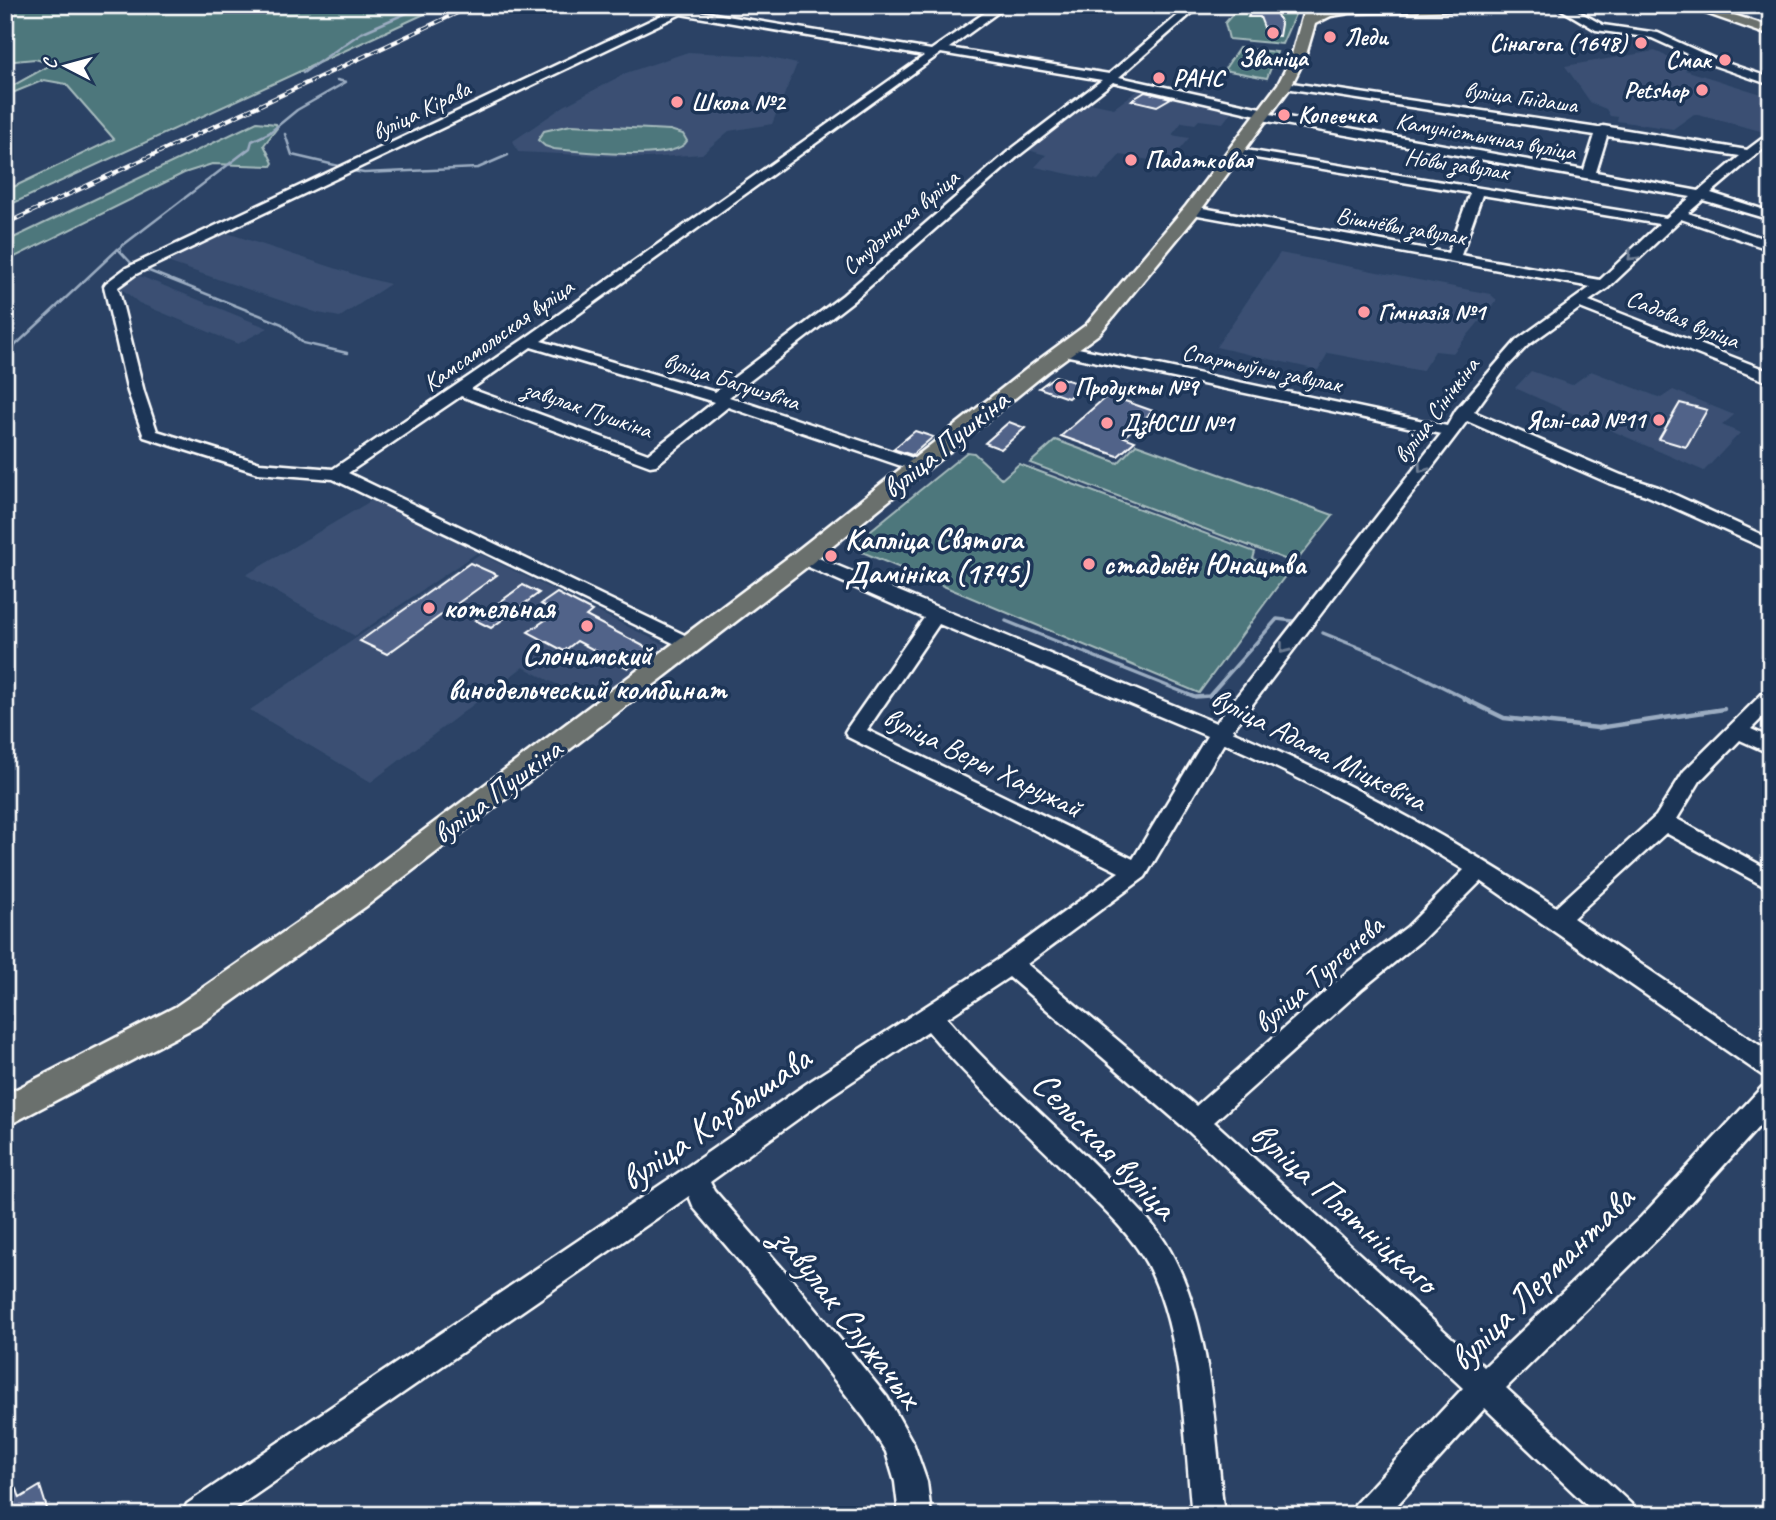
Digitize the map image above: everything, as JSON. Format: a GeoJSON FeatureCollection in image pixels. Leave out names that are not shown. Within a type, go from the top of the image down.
{"type":"FeatureCollection","features":[{"type":"Feature","properties":{"kind":"main road","name":"вуліца Пушкіна"},"geometry":{"type":"LineString","coordinates":[[5,1112],[187,1016],[372,886],[803,558],[1106,316],[1192,210],[1286,85],[1315,11],[1341,7],[1509,5]]}},
{"type":"Feature","properties":{"kind":"main road"},"geometry":{"type":"LineString","coordinates":[[1689,5],[1771,32]]}},
{"type":"Feature","properties":{"kind":"main road"},"geometry":{"type":"LineString","coordinates":[[1751,25],[1771,23]]}},
{"type":"Feature","properties":{"kind":"street","name":"Камсамольская вуліца"},"geometry":{"type":"LineString","coordinates":[[336,474],[529,342],[1003,5]]}},
{"type":"Feature","properties":{"kind":"street","name":"Студэнцкая вуліца"},"geometry":{"type":"LineString","coordinates":[[721,400],[848,298],[1013,154],[1111,78],[1196,5]]}},
{"type":"Feature","properties":{"kind":"street"},"geometry":{"type":"LineString","coordinates":[[1559,5],[1600,28],[1660,38],[1711,61],[1771,82]]}},
{"type":"Feature","properties":{"kind":"street","name":"Камуністычная вуліца"},"geometry":{"type":"LineString","coordinates":[[686,8],[938,52],[1111,78],[1263,115],[1702,195],[1771,216]]}},
{"type":"Feature","properties":{"kind":"street","name":"вуліца Кірава"},"geometry":{"type":"LineString","coordinates":[[336,474],[258,468],[150,434],[138,401],[111,286],[131,271],[686,8]]}},
{"type":"Feature","properties":{"kind":"street","name":"вуліца Гнідаша"},"geometry":{"type":"LineString","coordinates":[[1286,85],[1750,154]]}},
{"type":"Feature","properties":{"kind":"street"},"geometry":{"type":"LineString","coordinates":[[1588,176],[1603,131]]}},
{"type":"Feature","properties":{"kind":"street","name":"вуліца Сінічкіна"},"geometry":{"type":"LineString","coordinates":[[1220,732],[1501,365],[1522,343],[1603,285],[1674,218],[1771,136]]}},
{"type":"Feature","properties":{"kind":"street","name":"Новы завулак"},"geometry":{"type":"LineString","coordinates":[[1237,151],[1477,191],[1674,218],[1771,246]]}},
{"type":"Feature","properties":{"kind":"street"},"geometry":{"type":"LineString","coordinates":[[1453,259],[1477,191]]}},
{"type":"Feature","properties":{"kind":"street","name":"Вішнёвы завулак"},"geometry":{"type":"LineString","coordinates":[[1192,210],[1603,285]]}},
{"type":"Feature","properties":{"kind":"street","name":"Садовая вуліца"},"geometry":{"type":"LineString","coordinates":[[1578,302],[1771,378]]}},
{"type":"Feature","properties":{"kind":"street","name":"вуліца Багушэвіча"},"geometry":{"type":"LineString","coordinates":[[529,342],[721,400],[919,466]]}},
{"type":"Feature","properties":{"kind":"street","name":"Спартыўны завулак"},"geometry":{"type":"LineString","coordinates":[[1065,350],[1450,431]]}},
{"type":"Feature","properties":{"kind":"street","name":"завулак Пушкіна"},"geometry":{"type":"LineString","coordinates":[[460,390],[650,461],[721,400]]}},
{"type":"Feature","properties":{"kind":"street"},"geometry":{"type":"LineString","coordinates":[[1462,413],[1615,479],[1652,491],[1771,546]]}},
{"type":"Feature","properties":{"kind":"street"},"geometry":{"type":"LineString","coordinates":[[336,474],[688,644]]}},
{"type":"Feature","properties":{"kind":"street","name":"вуліца Адама Міцкевіча"},"geometry":{"type":"LineString","coordinates":[[803,558],[1220,732],[1402,823],[1478,870],[1771,1067]]}},
{"type":"Feature","properties":{"kind":"street","name":"вуліца Веры Харужай"},"geometry":{"type":"LineString","coordinates":[[936,614],[855,732],[1137,871]]}},
{"type":"Feature","properties":{"kind":"street"},"geometry":{"type":"LineString","coordinates":[[1555,921],[1664,822],[1692,776],[1771,697]]}},
{"type":"Feature","properties":{"kind":"street"},"geometry":{"type":"LineString","coordinates":[[1736,730],[1771,747]]}},
{"type":"Feature","properties":{"kind":"street","name":"вуліца Карбышава"},"geometry":{"type":"LineString","coordinates":[[198,1515],[694,1178],[818,1090],[1010,964],[1137,871],[1220,732]]}},
{"type":"Feature","properties":{"kind":"street"},"geometry":{"type":"LineString","coordinates":[[1664,822],[1771,882]]}},
{"type":"Feature","properties":{"kind":"street","name":"вуліца Тургенева"},"geometry":{"type":"LineString","coordinates":[[1196,1122],[1354,981],[1415,933],[1478,870]]}},
{"type":"Feature","properties":{"kind":"street","name":"вуліца Плятніцкаго"},"geometry":{"type":"LineString","coordinates":[[1010,964],[1196,1122],[1341,1253],[1620,1515]]}},
{"type":"Feature","properties":{"kind":"street","name":"Сельская вуліца"},"geometry":{"type":"LineString","coordinates":[[931,1017],[957,1050],[1074,1161],[1110,1199],[1140,1231],[1158,1258],[1174,1295],[1189,1361],[1208,1515]]}},
{"type":"Feature","properties":{"kind":"street","name":"вуліца Лермантава"},"geometry":{"type":"LineString","coordinates":[[1366,1515],[1484,1387],[1514,1362],[1651,1226],[1771,1095]]}},
{"type":"Feature","properties":{"kind":"street","name":"завулак Служачых"},"geometry":{"type":"LineString","coordinates":[[694,1178],[704,1199],[779,1286],[876,1408],[899,1444],[911,1482],[915,1515]]}},
{"type":"Feature","properties":{"kind":"shaded area"},"geometry":{"type":"Polygon","coordinates":[[[1655,51],[1690,67],[1685,70],[1771,97],[1771,123],[1761,131],[1694,114],[1673,129],[1617,121],[1618,117],[1610,116],[1606,109],[1591,103],[1565,66],[1655,51]]]}},
{"type":"Feature","properties":{"kind":"shaded area","name":"Школа №2"},"geometry":{"type":"Polygon","coordinates":[[[688,52],[763,56],[797,64],[772,124],[729,131],[702,154],[647,158],[518,152],[513,141],[564,106],[626,73],[688,52]]]}},
{"type":"Feature","properties":{"kind":"shaded area"},"geometry":{"type":"Polygon","coordinates":[[[1141,88],[1233,110],[1223,123],[1199,120],[1195,124],[1182,122],[1172,135],[1189,138],[1168,163],[1120,155],[1098,180],[1035,167],[1046,155],[1028,150],[1085,102],[1114,108],[1141,88]]]}},
{"type":"Feature","properties":{"kind":"shaded area"},"geometry":{"type":"Polygon","coordinates":[[[221,231],[390,284],[340,317],[318,313],[161,260],[221,231]]]}},
{"type":"Feature","properties":{"kind":"shaded area","name":"Гімназія №1"},"geometry":{"type":"Polygon","coordinates":[[[1280,253],[1490,294],[1497,300],[1453,353],[1435,351],[1422,371],[1328,353],[1318,370],[1216,347],[1280,253]]]}},
{"type":"Feature","properties":{"kind":"shaded area"},"geometry":{"type":"Polygon","coordinates":[[[140,276],[268,328],[238,344],[139,303],[118,286],[140,276]]]}},
{"type":"Feature","properties":{"kind":"shaded area","name":"Яслі-сад №11"},"geometry":{"type":"Polygon","coordinates":[[[1531,371],[1572,385],[1591,371],[1661,398],[1673,390],[1734,415],[1722,425],[1740,433],[1704,471],[1515,388],[1531,371]]]}},
{"type":"Feature","properties":{"kind":"shaded area"},"geometry":{"type":"Polygon","coordinates":[[[374,499],[481,550],[355,636],[246,575],[374,499]]]}},
{"type":"Feature","properties":{"kind":"shaded area"},"geometry":{"type":"Polygon","coordinates":[[[480,554],[667,646],[608,690],[598,684],[581,697],[523,667],[371,782],[250,710],[480,554]]]}},
{"type":"Feature","properties":{"kind":"green space"},"geometry":{"type":"Polygon","coordinates":[[[5,5],[444,5],[5,207],[5,191],[114,139],[66,84],[44,80],[5,96],[5,90],[52,64],[35,59],[5,62],[5,5]]]}},
{"type":"Feature","properties":{"kind":"green space"},"geometry":{"type":"Polygon","coordinates":[[[1227,5],[1292,5],[1297,10],[1282,44],[1229,39],[1225,23],[1238,8],[1227,5]]]}},
{"type":"Feature","properties":{"kind":"green space"},"geometry":{"type":"Polygon","coordinates":[[[1239,48],[1277,52],[1267,78],[1224,70],[1239,48]]]}},
{"type":"Feature","properties":{"kind":"green space"},"geometry":{"type":"Polygon","coordinates":[[[257,122],[276,124],[277,128],[264,145],[273,163],[271,166],[212,164],[184,173],[5,262],[5,242],[257,122]]]}},
{"type":"Feature","properties":{"kind":"green space"},"geometry":{"type":"Polygon","coordinates":[[[571,125],[670,130],[683,134],[687,141],[679,148],[665,152],[625,154],[554,149],[538,140],[544,131],[571,125]]]}},
{"type":"Feature","properties":{"kind":"green space"},"geometry":{"type":"Polygon","coordinates":[[[1056,440],[1118,463],[1136,444],[1333,515],[1295,563],[1030,463],[1056,440]]]}},
{"type":"Feature","properties":{"kind":"green space","name":"стадыён Юнацтва"},"geometry":{"type":"Polygon","coordinates":[[[967,452],[974,453],[1002,479],[1019,464],[1255,552],[1253,559],[1288,572],[1199,693],[850,547],[967,452]]]}},
{"type":"Feature","properties":{"kind":"building"},"geometry":{"type":"Polygon","coordinates":[[[1254,5],[1273,5],[1281,24],[1279,36],[1267,35],[1260,17],[1248,17],[1254,5]]]}},
{"type":"Feature","properties":{"kind":"building"},"geometry":{"type":"Polygon","coordinates":[[[1145,92],[1171,98],[1157,106],[1132,100],[1145,92]]]}},
{"type":"Feature","properties":{"kind":"building","name":"Продукты №9"},"geometry":{"type":"Polygon","coordinates":[[[1055,376],[1083,385],[1068,398],[1039,388],[1055,376]]]}},
{"type":"Feature","properties":{"kind":"building","name":"ДзЮСШ №1"},"geometry":{"type":"Polygon","coordinates":[[[1108,395],[1153,411],[1124,437],[1135,441],[1118,456],[1061,436],[1108,395]]]}},
{"type":"Feature","properties":{"kind":"building","name":"Яслі-сад №11"},"geometry":{"type":"Polygon","coordinates":[[[1680,403],[1707,410],[1686,447],[1659,439],[1680,403]]]}},
{"type":"Feature","properties":{"kind":"building"},"geometry":{"type":"Polygon","coordinates":[[[1009,422],[1025,428],[1001,449],[985,443],[1009,422]]]}},
{"type":"Feature","properties":{"kind":"building"},"geometry":{"type":"Polygon","coordinates":[[[915,431],[933,437],[912,455],[893,449],[915,431]]]}},
{"type":"Feature","properties":{"kind":"building","name":"котельная"},"geometry":{"type":"Polygon","coordinates":[[[470,563],[497,575],[387,654],[360,641],[470,563]]]}},
{"type":"Feature","properties":{"kind":"building","name":"котельная"},"geometry":{"type":"Polygon","coordinates":[[[523,585],[539,593],[491,628],[475,620],[523,585]]]}},
{"type":"Feature","properties":{"kind":"building","name":"Слонимский винодельческий комбинат"},"geometry":{"type":"Polygon","coordinates":[[[557,593],[592,611],[586,616],[651,650],[628,668],[577,641],[564,651],[528,632],[557,612],[541,604],[557,593]]]}},
{"type":"Feature","properties":{"kind":"building"},"geometry":{"type":"Polygon","coordinates":[[[40,1486],[49,1515],[5,1515],[5,1496],[17,1489],[20,1498],[40,1486]]]}},
{"type":"Feature","properties":{"kind":"waterway"},"geometry":{"type":"LineString","coordinates":[[303,73],[361,33],[425,5]]}},
{"type":"Feature","properties":{"kind":"waterway"},"geometry":{"type":"LineString","coordinates":[[118,249],[250,148],[252,141],[269,133],[297,110],[346,82],[337,80]]}},
{"type":"Feature","properties":{"kind":"waterway"},"geometry":{"type":"LineString","coordinates":[[285,134],[292,155],[339,166]]}},
{"type":"Feature","properties":{"kind":"waterway"},"geometry":{"type":"LineString","coordinates":[[353,171],[364,173],[478,168],[508,155]]}},
{"type":"Feature","properties":{"kind":"waterway"},"geometry":{"type":"LineString","coordinates":[[5,355],[118,249]]}},
{"type":"Feature","properties":{"kind":"waterway"},"geometry":{"type":"LineString","coordinates":[[118,249],[133,265]]}},
{"type":"Feature","properties":{"kind":"waterway"},"geometry":{"type":"LineString","coordinates":[[144,269],[282,324],[303,343],[347,353]]}},
{"type":"Feature","properties":{"kind":"waterway"},"geometry":{"type":"LineString","coordinates":[[1006,621],[1195,697],[1209,696],[1277,619],[1293,621]]}},
{"type":"Feature","properties":{"kind":"waterway"},"geometry":{"type":"LineString","coordinates":[[1323,633],[1380,656],[1469,700]]}},
{"type":"Feature","properties":{"kind":"waterway"},"geometry":{"type":"LineString","coordinates":[[1465,699],[1504,718],[1598,728],[1724,709]]}},
{"type":"Feature","properties":{"kind":"waterway"},"geometry":{"type":"LineString","coordinates":[[5,1053],[9,1059]]}},
{"type":"Feature","properties":{"kind":"railway"},"geometry":{"type":"LineString","coordinates":[[5,224],[474,5]]}},
{"type":"Feature","properties":{"kind":"place","name":"Званіца"},"geometry":{"type":"Point","coordinates":[1273,33]}},
{"type":"Feature","properties":{"kind":"place","name":"Леди"},"geometry":{"type":"Point","coordinates":[1330,37]}},
{"type":"Feature","properties":{"kind":"place","name":"Сінагога (1648)"},"geometry":{"type":"Point","coordinates":[1641,43]}},
{"type":"Feature","properties":{"kind":"place","name":"Смак"},"geometry":{"type":"Point","coordinates":[1725,60]}},
{"type":"Feature","properties":{"kind":"place","name":"РАНС"},"geometry":{"type":"Point","coordinates":[1159,78]}},
{"type":"Feature","properties":{"kind":"place","name":"Petshop"},"geometry":{"type":"Point","coordinates":[1702,90]}},
{"type":"Feature","properties":{"kind":"place","name":"Школа №2"},"geometry":{"type":"Point","coordinates":[677,102]}},
{"type":"Feature","properties":{"kind":"place","name":"Копеечка"},"geometry":{"type":"Point","coordinates":[1284,115]}},
{"type":"Feature","properties":{"kind":"place","name":"Падатковая"},"geometry":{"type":"Point","coordinates":[1131,160]}},
{"type":"Feature","properties":{"kind":"place","name":"Гімназія №1"},"geometry":{"type":"Point","coordinates":[1364,312]}},
{"type":"Feature","properties":{"kind":"place","name":"Продукты №9"},"geometry":{"type":"Point","coordinates":[1061,387]}},
{"type":"Feature","properties":{"kind":"place","name":"Яслі-сад №11"},"geometry":{"type":"Point","coordinates":[1659,420]}},
{"type":"Feature","properties":{"kind":"place","name":"ДзЮСШ №1"},"geometry":{"type":"Point","coordinates":[1107,423]}},
{"type":"Feature","properties":{"kind":"place","name":"Капліца Святога Дамініка (1745)"},"geometry":{"type":"Point","coordinates":[831,556]}},
{"type":"Feature","properties":{"kind":"place","name":"стадыён Юнацтва"},"geometry":{"type":"Point","coordinates":[1089,564]}},
{"type":"Feature","properties":{"kind":"place","name":"котельная"},"geometry":{"type":"Point","coordinates":[429,608]}},
{"type":"Feature","properties":{"kind":"place","name":"Слонимский винодельческий комбинат"},"geometry":{"type":"Point","coordinates":[587,626]}}]}
